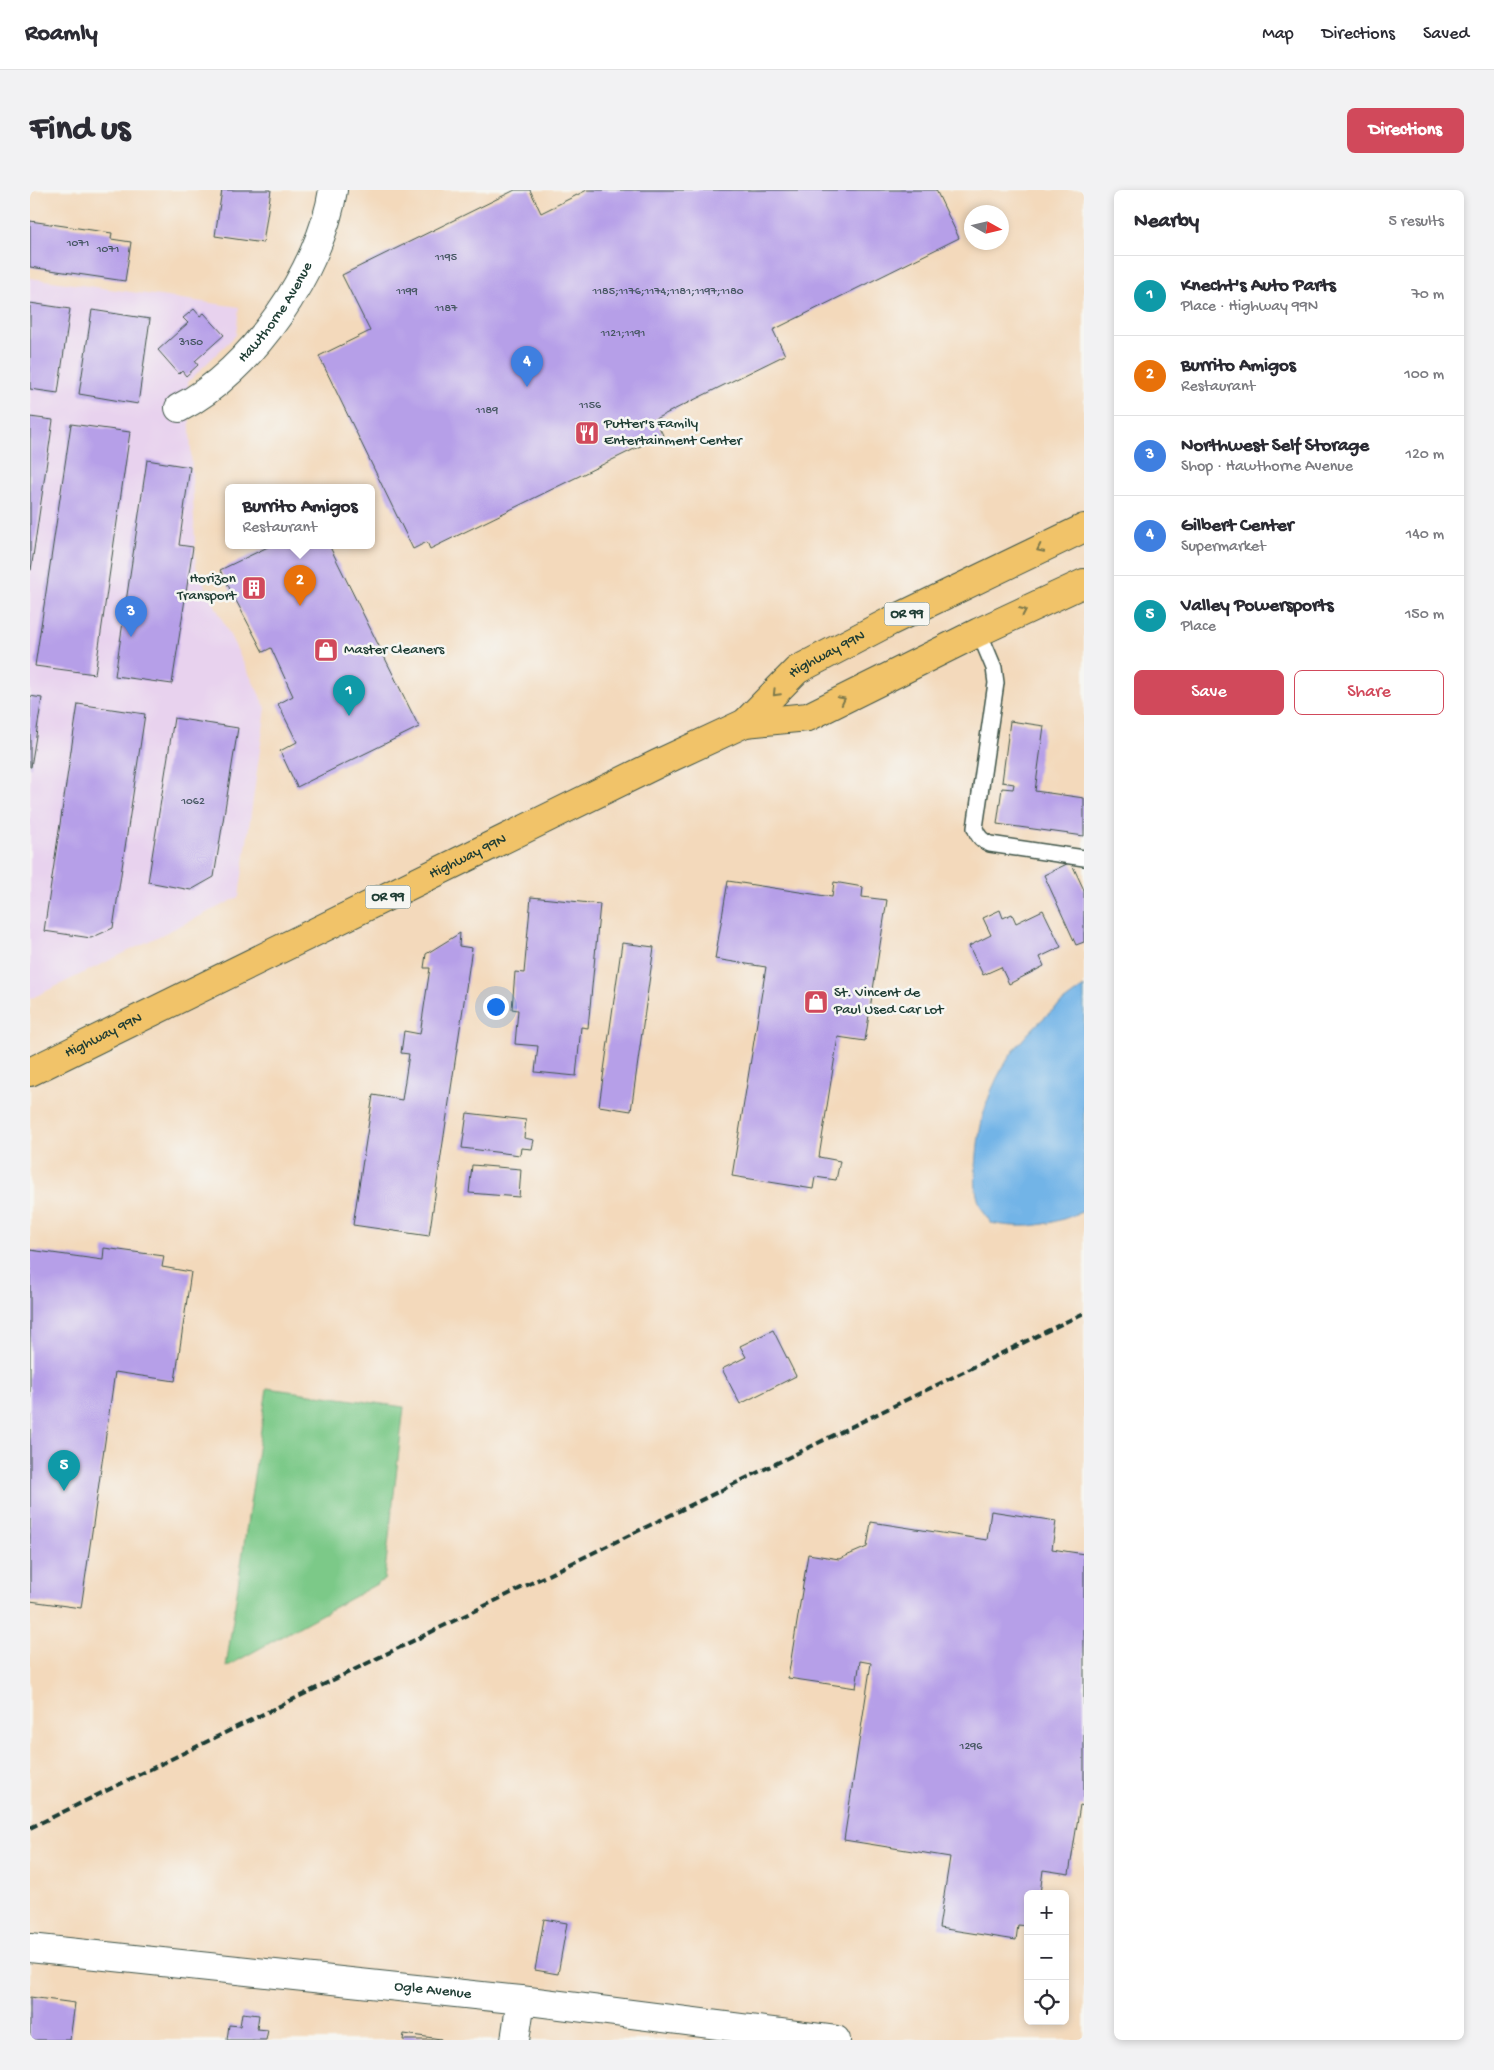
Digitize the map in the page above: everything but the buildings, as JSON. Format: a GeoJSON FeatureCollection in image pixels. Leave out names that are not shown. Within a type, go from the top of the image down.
{"type":"FeatureCollection","features":[{"type":"Feature","properties":{"kind":"main road","name":"Highway 99N"},"geometry":{"type":"LineString","coordinates":[[745,723],[797,670],[889,622],[1084,528]]}},
{"type":"Feature","properties":{"kind":"main road","name":"Highway 99N"},"geometry":{"type":"LineString","coordinates":[[30,1072],[657,764],[745,723],[808,717],[979,632],[1084,583]]}},
{"type":"Feature","properties":{"kind":"street","name":"Hawthorne Avenue"},"geometry":{"type":"LineString","coordinates":[[179,408],[196,399],[229,372],[275,319],[302,279],[318,244],[333,190]]}},
{"type":"Feature","properties":{"kind":"street","name":"Ogle Avenue"},"geometry":{"type":"LineString","coordinates":[[30,1948],[520,2000],[836,2040]]}},
{"type":"Feature","properties":{"kind":"street"},"geometry":{"type":"LineString","coordinates":[[515,2040],[520,2000]]}},
{"type":"Feature","properties":{"kind":"lane"},"geometry":{"type":"LineString","coordinates":[[979,632],[994,668],[996,683],[975,828],[977,835],[983,842],[990,844],[1084,858]]}},
{"type":"Feature","properties":{"kind":"shaded area"},"geometry":{"type":"Polygon","coordinates":[[[30,278],[239,307],[236,335],[188,382],[196,567],[266,708],[239,897],[30,999],[30,278]]]}},
{"type":"Feature","properties":{"kind":"green space"},"geometry":{"type":"Polygon","coordinates":[[[267,1388],[404,1407],[384,1580],[226,1667],[267,1388]]]}},
{"type":"Feature","properties":{"kind":"water"},"geometry":{"type":"Polygon","coordinates":[[[1084,987],[1084,1211],[1061,1220],[1039,1225],[1016,1226],[991,1223],[981,1206],[976,1190],[977,1154],[987,1101],[1009,1057],[1024,1038],[1062,1003],[1084,987]]]}},
{"type":"Feature","properties":{"kind":"railway"},"geometry":{"type":"LineString","coordinates":[[30,1828],[1084,1313]]}},
{"type":"Feature","properties":{"kind":"place","name":"Gilbert Center"},"geometry":{"type":"Point","coordinates":[527,387]}},
{"type":"Feature","properties":{"kind":"place","name":"Putter's Family Entertainment Center"},"geometry":{"type":"Point","coordinates":[587,433]}},
{"type":"Feature","properties":{"kind":"place","name":"Horizon Transport"},"geometry":{"type":"Point","coordinates":[254,588]}},
{"type":"Feature","properties":{"kind":"place","name":"Burrito Amigos"},"geometry":{"type":"Point","coordinates":[300,606]}},
{"type":"Feature","properties":{"kind":"place","name":"Northwest Self Storage"},"geometry":{"type":"Point","coordinates":[131,637]}},
{"type":"Feature","properties":{"kind":"place","name":"Master Cleaners"},"geometry":{"type":"Point","coordinates":[326,650]}},
{"type":"Feature","properties":{"kind":"place","name":"Knecht's Auto Parts"},"geometry":{"type":"Point","coordinates":[349,716]}},
{"type":"Feature","properties":{"kind":"place","name":"St. Vincent de Paul Used Car Lot"},"geometry":{"type":"Point","coordinates":[816,1002]}},
{"type":"Feature","properties":{"kind":"place","name":"Valley Powersports"},"geometry":{"type":"Point","coordinates":[64,1491]}}]}
